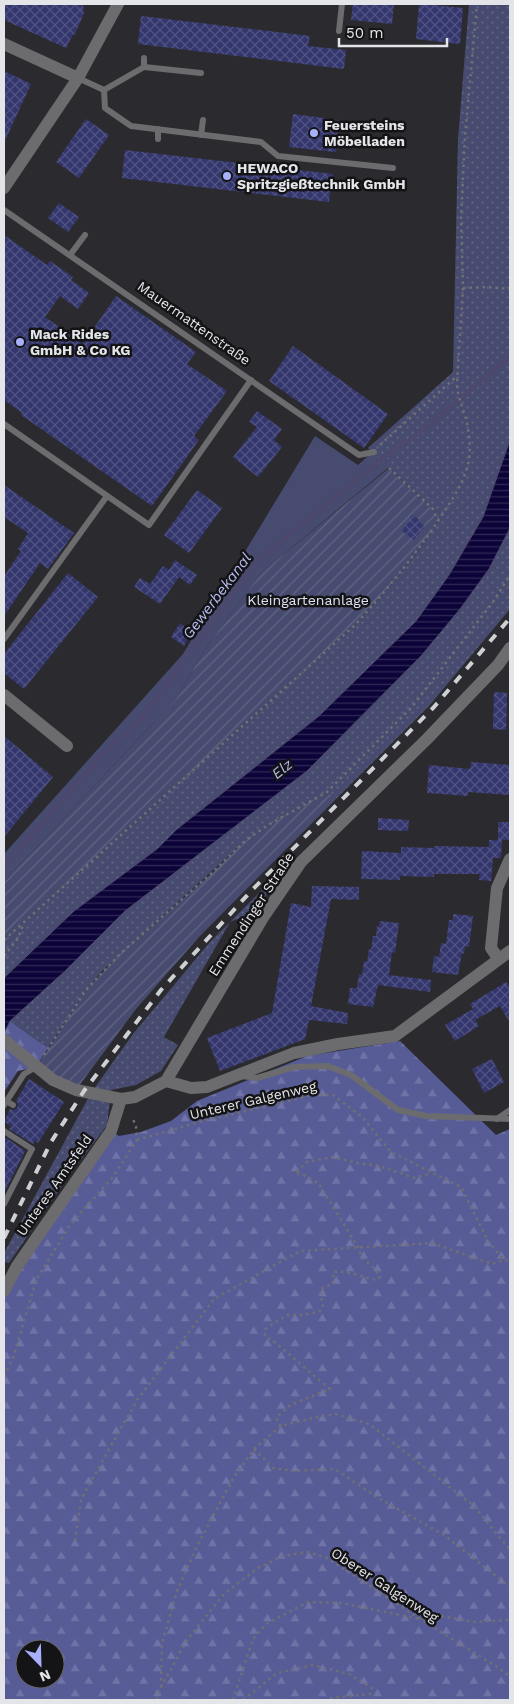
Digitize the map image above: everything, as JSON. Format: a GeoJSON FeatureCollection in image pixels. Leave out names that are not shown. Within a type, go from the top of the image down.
{"type":"FeatureCollection","features":[{"type":"Feature","properties":{"kind":"street"},"geometry":{"type":"LineString","coordinates":[[4,188],[78,78],[118,4]]}},
{"type":"Feature","properties":{"kind":"street"},"geometry":{"type":"LineString","coordinates":[[4,44],[78,78]]}},
{"type":"Feature","properties":{"kind":"street","name":"Emmendinger Straße"},"geometry":{"type":"LineString","coordinates":[[166,1081],[264,916],[301,862],[427,739],[498,665],[510,648]]}},
{"type":"Feature","properties":{"kind":"street"},"geometry":{"type":"LineString","coordinates":[[4,695],[67,746]]}},
{"type":"Feature","properties":{"kind":"street"},"geometry":{"type":"LineString","coordinates":[[498,958],[491,948],[496,888],[510,859]]}},
{"type":"Feature","properties":{"kind":"street"},"geometry":{"type":"LineString","coordinates":[[4,1040],[33,1066],[53,1080],[76,1090],[121,1099],[135,1097],[166,1081],[191,1088],[207,1087],[294,1054],[338,1044],[395,1036],[498,958],[510,951]]}},
{"type":"Feature","properties":{"kind":"street","name":"Unteres Amtsfeld"},"geometry":{"type":"LineString","coordinates":[[4,1292],[17,1266],[110,1131],[121,1099]]}},
{"type":"Feature","properties":{"kind":"lane"},"geometry":{"type":"LineString","coordinates":[[339,31],[342,4]]}},
{"type":"Feature","properties":{"kind":"lane"},"geometry":{"type":"LineString","coordinates":[[144,58],[144,67]]}},
{"type":"Feature","properties":{"kind":"lane"},"geometry":{"type":"LineString","coordinates":[[104,90],[144,67],[201,74]]}},
{"type":"Feature","properties":{"kind":"lane"},"geometry":{"type":"LineString","coordinates":[[78,78],[104,90]]}},
{"type":"Feature","properties":{"kind":"lane"},"geometry":{"type":"LineString","coordinates":[[104,90],[105,108],[130,126],[261,142],[278,156],[393,168]]}},
{"type":"Feature","properties":{"kind":"lane"},"geometry":{"type":"LineString","coordinates":[[201,135],[203,120]]}},
{"type":"Feature","properties":{"kind":"lane"},"geometry":{"type":"LineString","coordinates":[[158,130],[158,139]]}},
{"type":"Feature","properties":{"kind":"lane","name":"Mauermattenstraße"},"geometry":{"type":"LineString","coordinates":[[4,210],[359,455],[371,452]]}},
{"type":"Feature","properties":{"kind":"lane"},"geometry":{"type":"LineString","coordinates":[[70,255],[85,235]]}},
{"type":"Feature","properties":{"kind":"lane"},"geometry":{"type":"LineString","coordinates":[[4,424],[150,526],[251,380]]}},
{"type":"Feature","properties":{"kind":"lane"},"geometry":{"type":"LineString","coordinates":[[4,639],[107,496]]}},
{"type":"Feature","properties":{"kind":"lane"},"geometry":{"type":"LineString","coordinates":[[15,1102],[7,1100],[24,1074],[33,1066]]}},
{"type":"Feature","properties":{"kind":"lane"},"geometry":{"type":"LineString","coordinates":[[237,1075],[257,1078],[294,1067],[328,1066],[351,1075],[398,1110],[426,1116],[510,1119]]}},
{"type":"Feature","properties":{"kind":"lane"},"geometry":{"type":"LineString","coordinates":[[497,1119],[510,1110]]}},
{"type":"Feature","properties":{"kind":"lane"},"geometry":{"type":"LineString","coordinates":[[4,1131],[32,1150],[4,1204]]}},
{"type":"Feature","properties":{"kind":"path"},"geometry":{"type":"LineString","coordinates":[[4,940],[355,625],[392,584],[431,534],[462,483],[469,460],[468,431],[457,391],[457,376],[463,288],[462,218],[465,136],[477,4]]}},
{"type":"Feature","properties":{"kind":"path"},"geometry":{"type":"LineString","coordinates":[[463,288],[487,287],[510,289]]}},
{"type":"Feature","properties":{"kind":"path"},"geometry":{"type":"LineString","coordinates":[[371,452],[457,376]]}},
{"type":"Feature","properties":{"kind":"path"},"geometry":{"type":"LineString","coordinates":[[389,468],[433,509],[438,521]]}},
{"type":"Feature","properties":{"kind":"path"},"geometry":{"type":"LineString","coordinates":[[48,1048],[86,990],[121,953],[213,872],[245,841],[268,825],[327,792],[411,708],[493,602],[510,575]]}},
{"type":"Feature","properties":{"kind":"path"},"geometry":{"type":"LineString","coordinates":[[4,956],[18,938],[23,923]]}},
{"type":"Feature","properties":{"kind":"path","name":"Unterer Galgenweg"},"geometry":{"type":"LineString","coordinates":[[137,1140],[206,1120],[314,1094],[333,1095],[362,1117],[391,1152],[461,1187],[488,1241],[504,1260]]}},
{"type":"Feature","properties":{"kind":"path"},"geometry":{"type":"LineString","coordinates":[[4,1376],[13,1358],[36,1280],[70,1225],[114,1177],[137,1140],[136,1127],[132,1119]]}},
{"type":"Feature","properties":{"kind":"path"},"geometry":{"type":"LineString","coordinates":[[281,1426],[276,1418],[290,1405],[330,1389],[265,1336],[265,1329],[287,1315],[319,1312],[323,1307],[320,1289],[333,1284],[333,1272],[345,1270],[353,1275],[376,1280],[380,1277],[376,1270],[362,1258],[358,1247],[318,1184],[302,1174],[295,1173],[307,1162],[332,1157],[362,1164],[376,1165],[415,1178],[431,1173]]}},
{"type":"Feature","properties":{"kind":"path"},"geometry":{"type":"LineString","coordinates":[[75,1541],[81,1499],[138,1400],[214,1299],[300,1251],[432,1243],[492,1264],[504,1260],[510,1262]]}},
{"type":"Feature","properties":{"kind":"path"},"geometry":{"type":"LineString","coordinates":[[161,1687],[162,1643],[177,1591],[197,1546],[234,1477],[254,1449],[281,1426],[336,1414],[369,1424],[474,1506],[510,1550]]}},
{"type":"Feature","properties":{"kind":"path"},"geometry":{"type":"LineString","coordinates":[[254,1449],[273,1468],[294,1471],[335,1469],[375,1496],[444,1535],[510,1587]]}},
{"type":"Feature","properties":{"kind":"path","name":"Oberer Galgenweg"},"geometry":{"type":"LineString","coordinates":[[157,1700],[161,1687],[187,1640],[224,1594],[258,1568],[283,1556],[307,1552],[327,1558],[499,1668],[510,1677]]}},
{"type":"Feature","properties":{"kind":"path"},"geometry":{"type":"LineString","coordinates":[[233,1700],[253,1639],[266,1624],[308,1602],[341,1603],[420,1619],[441,1616],[475,1622],[510,1620]]}},
{"type":"Feature","properties":{"kind":"path"},"geometry":{"type":"LineString","coordinates":[[243,1700],[277,1673],[313,1665],[349,1674],[372,1688],[370,1694],[332,1698],[329,1700]]}},
{"type":"Feature","properties":{"kind":"green space"},"geometry":{"type":"Polygon","coordinates":[[[469,4],[510,4],[510,440],[483,517],[449,575],[416,621],[319,716],[176,830],[157,849],[74,911],[4,978],[4,940],[355,625],[410,563],[438,521],[433,509],[368,448],[453,372],[458,139],[469,4]]]}},
{"type":"Feature","properties":{"kind":"green space"},"geometry":{"type":"Polygon","coordinates":[[[315,436],[358,465],[368,456],[375,453],[389,467],[261,573],[205,649],[176,699],[4,882],[4,854],[183,654],[315,436]]]}},
{"type":"Feature","properties":{"kind":"green space","name":"Kleingartenanlage"},"geometry":{"type":"Polygon","coordinates":[[[389,468],[433,509],[438,521],[420,549],[399,575],[355,625],[4,940],[4,882],[176,699],[205,649],[261,573],[389,468]]]}},
{"type":"Feature","properties":{"kind":"green space"},"geometry":{"type":"Polygon","coordinates":[[[510,528],[510,609],[429,706],[336,799],[327,793],[245,841],[102,971],[86,990],[48,1048],[10,1021],[65,971],[125,911],[421,656],[460,609],[489,569],[510,528]]]}},
{"type":"Feature","properties":{"kind":"green space"},"geometry":{"type":"Polygon","coordinates":[[[327,792],[336,799],[199,937],[136,1009],[76,1090],[36,1068],[86,990],[121,953],[213,872],[245,841],[268,825],[327,792]]]}},
{"type":"Feature","properties":{"kind":"green space"},"geometry":{"type":"Polygon","coordinates":[[[280,872],[255,912],[230,922],[280,872]]]}},
{"type":"Feature","properties":{"kind":"green space"},"geometry":{"type":"Polygon","coordinates":[[[230,922],[164,1037],[178,1045],[161,1071],[136,1085],[111,1090],[107,1125],[63,1184],[9,1263],[4,1262],[4,1253],[91,1093],[133,1034],[210,942],[230,922]]]}},
{"type":"Feature","properties":{"kind":"green space"},"geometry":{"type":"Polygon","coordinates":[[[10,1021],[48,1048],[36,1067],[18,1071],[4,1092],[4,1033],[10,1021]]]}},
{"type":"Feature","properties":{"kind":"green space"},"geometry":{"type":"Polygon","coordinates":[[[400,1041],[496,1135],[510,1129],[510,1700],[4,1700],[4,1291],[111,1131],[119,1136],[141,1132],[171,1121],[197,1101],[307,1056],[400,1041]]]}},
{"type":"Feature","properties":{"kind":"water","name":"Elz"},"geometry":{"type":"Polygon","coordinates":[[[510,440],[510,528],[489,569],[460,609],[421,656],[307,771],[125,911],[65,971],[10,1021],[4,1033],[4,978],[74,911],[157,849],[176,830],[319,716],[416,621],[449,575],[483,517],[510,440]]]}},
{"type":"Feature","properties":{"kind":"building"},"geometry":{"type":"Polygon","coordinates":[[[4,4],[83,4],[84,13],[75,34],[66,48],[4,20],[4,4]]]}},
{"type":"Feature","properties":{"kind":"building"},"geometry":{"type":"Polygon","coordinates":[[[353,4],[394,4],[392,24],[351,20],[353,4]]]}},
{"type":"Feature","properties":{"kind":"building"},"geometry":{"type":"Polygon","coordinates":[[[419,4],[463,8],[460,44],[416,39],[419,4]]]}},
{"type":"Feature","properties":{"kind":"building"},"geometry":{"type":"Polygon","coordinates":[[[141,16],[310,36],[308,46],[346,50],[344,69],[138,44],[141,16]]]}},
{"type":"Feature","properties":{"kind":"building"},"geometry":{"type":"Polygon","coordinates":[[[4,71],[31,84],[4,143],[4,71]]]}},
{"type":"Feature","properties":{"kind":"building","name":"Feuersteins Möbelladen"},"geometry":{"type":"Polygon","coordinates":[[[293,114],[339,120],[336,152],[289,147],[293,114]]]}},
{"type":"Feature","properties":{"kind":"building"},"geometry":{"type":"Polygon","coordinates":[[[86,119],[109,135],[79,178],[56,162],[86,119]]]}},
{"type":"Feature","properties":{"kind":"building","name":"HEWACO Spritzgießtechnik GmbH"},"geometry":{"type":"Polygon","coordinates":[[[125,150],[333,174],[329,202],[122,178],[125,150]]]}},
{"type":"Feature","properties":{"kind":"building"},"geometry":{"type":"Polygon","coordinates":[[[59,203],[79,217],[68,232],[48,218],[59,203]]]}},
{"type":"Feature","properties":{"kind":"building"},"geometry":{"type":"Polygon","coordinates":[[[4,235],[47,265],[50,261],[73,277],[71,280],[89,293],[78,309],[60,296],[45,317],[83,344],[116,296],[196,352],[187,364],[227,391],[194,436],[199,440],[152,506],[21,415],[22,413],[4,400],[4,235]]]}},
{"type":"Feature","properties":{"kind":"building"},"geometry":{"type":"Polygon","coordinates":[[[293,346],[388,414],[364,448],[269,381],[293,346]]]}},
{"type":"Feature","properties":{"kind":"building"},"geometry":{"type":"Polygon","coordinates":[[[257,411],[282,429],[274,440],[282,447],[258,477],[233,457],[257,427],[249,422],[257,411]]]}},
{"type":"Feature","properties":{"kind":"building"},"geometry":{"type":"Polygon","coordinates":[[[4,485],[74,533],[48,569],[40,563],[4,616],[4,576],[21,551],[18,549],[28,533],[4,517],[4,485]]]}},
{"type":"Feature","properties":{"kind":"building"},"geometry":{"type":"Polygon","coordinates":[[[197,490],[222,508],[189,553],[164,535],[197,490]]]}},
{"type":"Feature","properties":{"kind":"building"},"geometry":{"type":"Polygon","coordinates":[[[412,515],[422,521],[420,523],[425,526],[414,540],[402,531],[412,515]]]}},
{"type":"Feature","properties":{"kind":"building"},"geometry":{"type":"Polygon","coordinates":[[[175,560],[197,575],[190,585],[179,577],[160,604],[134,587],[140,578],[150,584],[163,566],[169,570],[175,560]]]}},
{"type":"Feature","properties":{"kind":"building"},"geometry":{"type":"Polygon","coordinates":[[[68,573],[98,597],[24,689],[4,673],[4,654],[68,573]]]}},
{"type":"Feature","properties":{"kind":"building"},"geometry":{"type":"Polygon","coordinates":[[[180,623],[191,632],[184,646],[171,637],[180,623]]]}},
{"type":"Feature","properties":{"kind":"building"},"geometry":{"type":"Polygon","coordinates":[[[494,692],[507,693],[506,730],[493,729],[494,692]]]}},
{"type":"Feature","properties":{"kind":"building"},"geometry":{"type":"Polygon","coordinates":[[[4,736],[53,777],[4,837],[4,736]]]}},
{"type":"Feature","properties":{"kind":"building"},"geometry":{"type":"Polygon","coordinates":[[[471,762],[510,765],[510,795],[468,792],[468,796],[427,793],[429,765],[470,769],[471,762]]]}},
{"type":"Feature","properties":{"kind":"building"},"geometry":{"type":"Polygon","coordinates":[[[378,818],[409,820],[408,831],[378,830],[378,818]]]}},
{"type":"Feature","properties":{"kind":"building"},"geometry":{"type":"Polygon","coordinates":[[[498,822],[510,822],[510,840],[498,840],[498,822]]]}},
{"type":"Feature","properties":{"kind":"building"},"geometry":{"type":"Polygon","coordinates":[[[489,840],[502,840],[501,858],[493,858],[491,881],[479,880],[480,874],[434,874],[434,877],[400,876],[400,880],[361,879],[362,851],[401,853],[401,847],[489,847],[489,840]]]}},
{"type":"Feature","properties":{"kind":"building"},"geometry":{"type":"Polygon","coordinates":[[[312,886],[359,887],[359,900],[331,899],[311,1006],[348,1013],[347,1024],[309,1020],[305,1039],[220,1071],[207,1038],[272,1013],[291,903],[311,907],[312,886]]]}},
{"type":"Feature","properties":{"kind":"building"},"geometry":{"type":"Polygon","coordinates":[[[453,914],[473,916],[469,947],[465,946],[464,954],[462,953],[458,975],[432,972],[434,956],[439,957],[441,943],[446,944],[449,920],[453,920],[453,914]]]}},
{"type":"Feature","properties":{"kind":"building"},"geometry":{"type":"Polygon","coordinates":[[[380,921],[399,923],[395,953],[392,952],[389,975],[431,980],[430,992],[378,985],[373,1007],[348,1004],[350,988],[357,988],[359,974],[362,975],[364,961],[367,962],[373,936],[376,936],[377,926],[379,927],[380,921]]]}},
{"type":"Feature","properties":{"kind":"building"},"geometry":{"type":"Polygon","coordinates":[[[506,982],[510,988],[510,1023],[500,1006],[475,1020],[479,1026],[455,1041],[445,1025],[473,1009],[470,1004],[506,982]]]}},
{"type":"Feature","properties":{"kind":"building"},"geometry":{"type":"Polygon","coordinates":[[[492,1059],[504,1082],[484,1093],[472,1069],[492,1059]]]}},
{"type":"Feature","properties":{"kind":"building"},"geometry":{"type":"Polygon","coordinates":[[[29,1079],[64,1102],[38,1143],[35,1141],[33,1144],[9,1129],[11,1126],[4,1122],[10,1109],[14,1110],[17,1108],[18,1104],[16,1101],[29,1079]]]}},
{"type":"Feature","properties":{"kind":"building"},"geometry":{"type":"Polygon","coordinates":[[[5,1137],[25,1151],[4,1193],[4,1140],[5,1137]]]}},
{"type":"Feature","properties":{"kind":"waterway","name":"Gewerbekanal"},"geometry":{"type":"LineString","coordinates":[[4,867],[104,753],[141,719],[257,561],[397,447],[412,439],[510,357]]}},
{"type":"Feature","properties":{"kind":"railway"},"geometry":{"type":"LineString","coordinates":[[4,1238],[51,1142],[84,1091],[161,990],[252,890],[434,707],[510,618]]}},
{"type":"Feature","properties":{"kind":"place","name":"Feuersteins Möbelladen"},"geometry":{"type":"Point","coordinates":[314,133]}},
{"type":"Feature","properties":{"kind":"place","name":"HEWACO Spritzgießtechnik GmbH"},"geometry":{"type":"Point","coordinates":[227,176]}},
{"type":"Feature","properties":{"kind":"place","name":"Mack Rides GmbH & Co KG"},"geometry":{"type":"Point","coordinates":[20,342]}}]}
